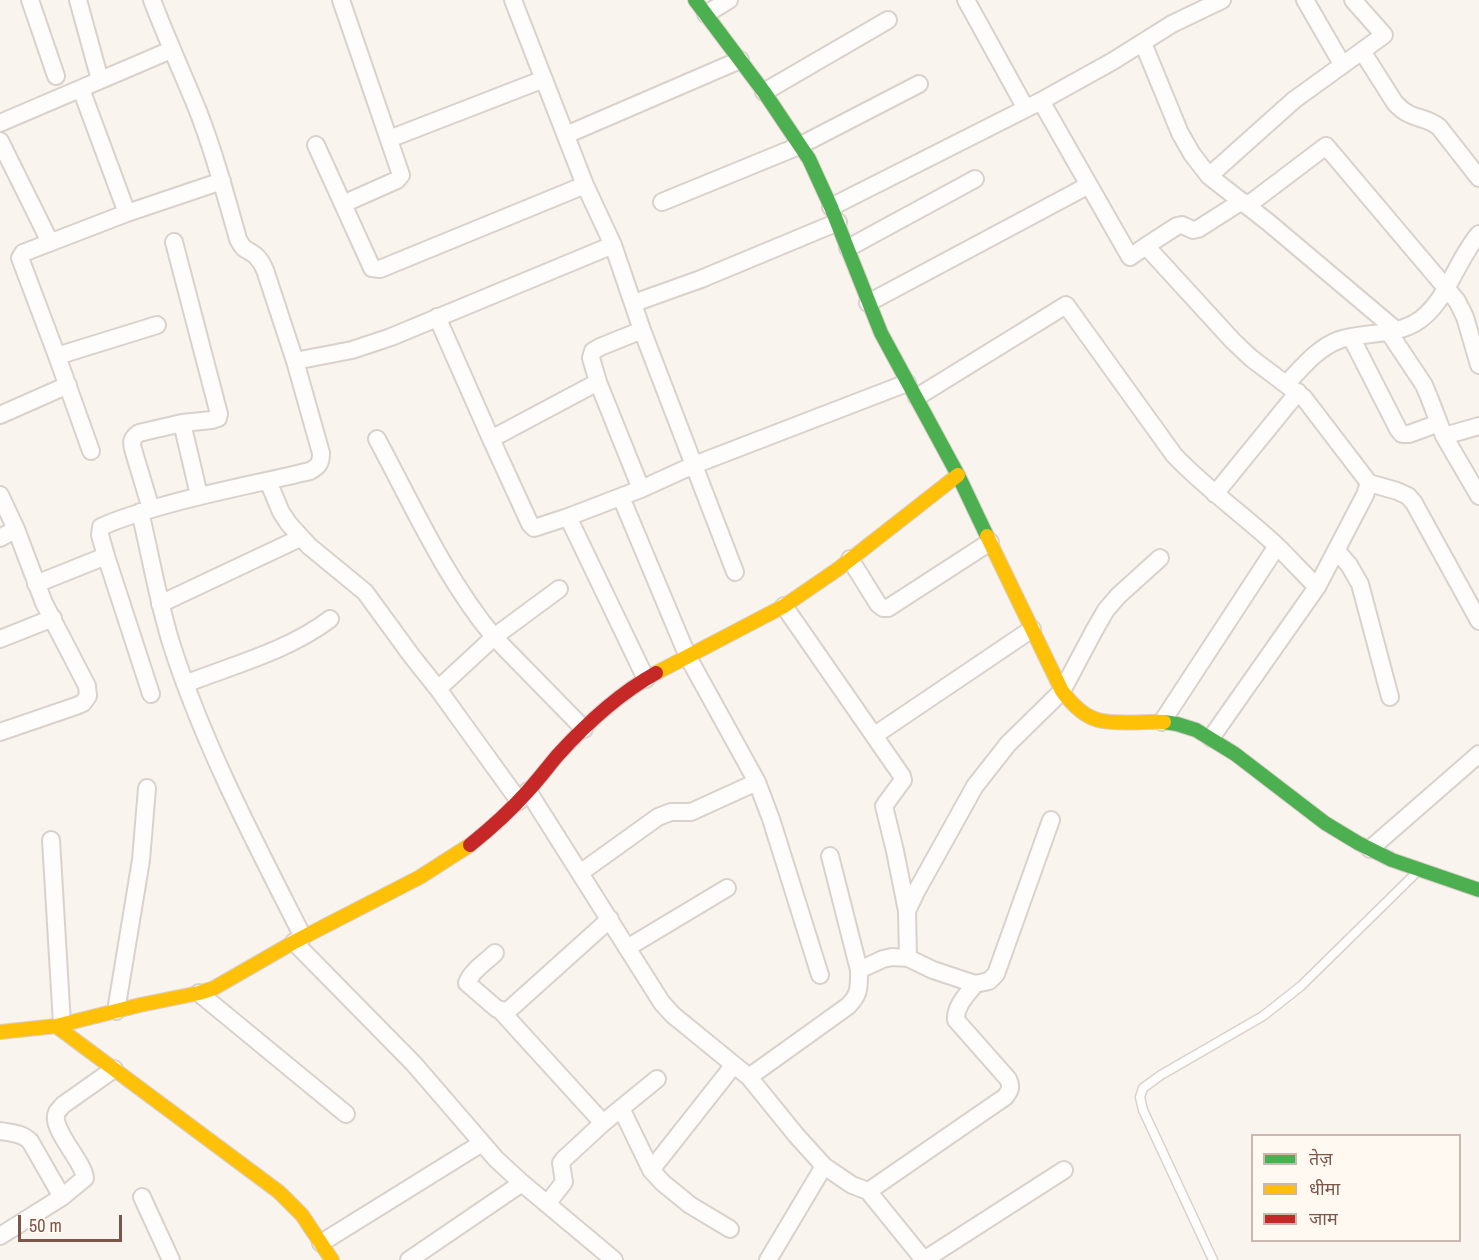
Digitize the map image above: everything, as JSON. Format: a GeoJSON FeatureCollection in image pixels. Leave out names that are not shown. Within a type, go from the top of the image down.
{"type":"FeatureCollection","features":[{"type":"Feature","properties":{"kind":"street"},"geometry":{"type":"LineString","coordinates":[[30,0],[56,76]]}},
{"type":"Feature","properties":{"kind":"street"},"geometry":{"type":"LineString","coordinates":[[78,0],[100,80]]}},
{"type":"Feature","properties":{"kind":"street"},"geometry":{"type":"LineString","coordinates":[[151,694],[106,556],[100,535],[101,527],[199,495],[310,471],[318,467],[321,461],[321,453],[296,361],[265,270],[257,257],[242,247],[238,238],[222,181],[198,112],[152,0]]}},
{"type":"Feature","properties":{"kind":"street"},"geometry":{"type":"LineString","coordinates":[[341,0],[401,175],[397,180],[343,204]]}},
{"type":"Feature","properties":{"kind":"street"},"geometry":{"type":"LineString","coordinates":[[513,0],[585,185],[613,245],[642,330],[735,572]]}},
{"type":"Feature","properties":{"kind":"street"},"geometry":{"type":"LineString","coordinates":[[695,0],[764,92],[808,159],[835,215],[881,333],[958,475],[1062,691],[1071,703],[1098,720],[1162,722],[1196,730],[1234,754],[1324,822],[1370,849],[1392,860],[1479,890]]}},
{"type":"Feature","properties":{"kind":"street"},"geometry":{"type":"LineString","coordinates":[[706,14],[729,0]]}},
{"type":"Feature","properties":{"kind":"street"},"geometry":{"type":"LineString","coordinates":[[966,0],[1089,185],[1130,257],[1177,226],[1197,229],[1245,203],[1326,146],[1456,301],[1465,317],[1479,365]]}},
{"type":"Feature","properties":{"kind":"street"},"geometry":{"type":"LineString","coordinates":[[634,303],[700,279],[835,215],[1143,43],[1172,24],[1222,0]]}},
{"type":"Feature","properties":{"kind":"street"},"geometry":{"type":"LineString","coordinates":[[1305,0],[1342,64]]}},
{"type":"Feature","properties":{"kind":"street"},"geometry":{"type":"LineString","coordinates":[[1209,176],[1294,100],[1384,35],[1353,0]]}},
{"type":"Feature","properties":{"kind":"street"},"geometry":{"type":"LineString","coordinates":[[764,92],[888,20]]}},
{"type":"Feature","properties":{"kind":"street"},"geometry":{"type":"LineString","coordinates":[[1143,43],[1180,133],[1191,154],[1209,176],[1245,203],[1392,331],[1424,385],[1442,430],[1479,496]]}},
{"type":"Feature","properties":{"kind":"street"},"geometry":{"type":"LineString","coordinates":[[0,123],[171,50]]}},
{"type":"Feature","properties":{"kind":"street"},"geometry":{"type":"LineString","coordinates":[[1362,51],[1402,111],[1439,127],[1479,178]]}},
{"type":"Feature","properties":{"kind":"street"},"geometry":{"type":"LineString","coordinates":[[566,135],[740,60]]}},
{"type":"Feature","properties":{"kind":"street"},"geometry":{"type":"LineString","coordinates":[[389,139],[544,79]]}},
{"type":"Feature","properties":{"kind":"street"},"geometry":{"type":"LineString","coordinates":[[662,202],[799,146],[919,84]]}},
{"type":"Feature","properties":{"kind":"street"},"geometry":{"type":"LineString","coordinates":[[81,88],[127,213]]}},
{"type":"Feature","properties":{"kind":"street"},"geometry":{"type":"LineString","coordinates":[[0,141],[50,242]]}},
{"type":"Feature","properties":{"kind":"street"},"geometry":{"type":"LineString","coordinates":[[316,145],[372,268],[380,269],[585,185]]}},
{"type":"Feature","properties":{"kind":"street"},"geometry":{"type":"LineString","coordinates":[[848,248],[975,179]]}},
{"type":"Feature","properties":{"kind":"street"},"geometry":{"type":"LineString","coordinates":[[91,451],[20,258],[23,253],[50,242],[222,181]]}},
{"type":"Feature","properties":{"kind":"street"},"geometry":{"type":"LineString","coordinates":[[868,303],[1089,185]]}},
{"type":"Feature","properties":{"kind":"street"},"geometry":{"type":"LineString","coordinates":[[1215,494],[1321,350],[1339,340],[1392,331],[1414,324],[1425,316],[1434,306],[1466,251],[1479,234]]}},
{"type":"Feature","properties":{"kind":"street"},"geometry":{"type":"LineString","coordinates":[[174,242],[219,414],[218,418],[212,420],[182,423],[139,434],[133,437],[131,442],[146,511],[160,604],[171,645],[204,732],[298,940],[414,1064],[496,1159],[614,1260]]}},
{"type":"Feature","properties":{"kind":"street"},"geometry":{"type":"LineString","coordinates":[[296,361],[371,345],[613,245]]}},
{"type":"Feature","properties":{"kind":"street"},"geometry":{"type":"LineString","coordinates":[[1146,246],[1251,358],[1292,388],[1313,407],[1369,483],[1397,490],[1408,496],[1479,621]]}},
{"type":"Feature","properties":{"kind":"street"},"geometry":{"type":"LineString","coordinates":[[917,398],[1066,305],[1174,454],[1215,494],[1277,546],[1317,587]]}},
{"type":"Feature","properties":{"kind":"street"},"geometry":{"type":"LineString","coordinates":[[437,317],[530,524],[534,528],[621,497],[694,465],[907,383]]}},
{"type":"Feature","properties":{"kind":"street"},"geometry":{"type":"LineString","coordinates":[[57,356],[157,325]]}},
{"type":"Feature","properties":{"kind":"street"},"geometry":{"type":"LineString","coordinates":[[641,489],[598,382],[591,358],[593,351],[600,347],[642,330]]}},
{"type":"Feature","properties":{"kind":"street"},"geometry":{"type":"LineString","coordinates":[[1352,338],[1402,434],[1479,426]]}},
{"type":"Feature","properties":{"kind":"street"},"geometry":{"type":"LineString","coordinates":[[491,439],[598,382]]}},
{"type":"Feature","properties":{"kind":"street"},"geometry":{"type":"LineString","coordinates":[[0,415],[68,385]]}},
{"type":"Feature","properties":{"kind":"street"},"geometry":{"type":"LineString","coordinates":[[182,423],[199,495]]}},
{"type":"Feature","properties":{"kind":"street"},"geometry":{"type":"LineString","coordinates":[[377,439],[441,559],[482,622],[584,729]]}},
{"type":"Feature","properties":{"kind":"street"},"geometry":{"type":"LineString","coordinates":[[0,1032],[59,1025],[214,988],[298,940],[420,877],[483,835],[524,796],[558,755],[605,709],[646,679],[784,606],[850,559],[958,475]]}},
{"type":"Feature","properties":{"kind":"street"},"geometry":{"type":"LineString","coordinates":[[268,481],[281,512],[289,524],[300,537],[365,592],[411,655],[524,796],[580,873],[662,1002],[673,1015],[749,1077],[824,1166],[852,1185],[866,1190],[924,1260],[1064,1170]]}},
{"type":"Feature","properties":{"kind":"street"},"geometry":{"type":"LineString","coordinates":[[1211,738],[1317,587],[1369,483]]}},
{"type":"Feature","properties":{"kind":"street"},"geometry":{"type":"LineString","coordinates":[[0,495],[16,529],[36,584],[87,686],[88,696],[75,706],[0,732]]}},
{"type":"Feature","properties":{"kind":"street"},"geometry":{"type":"LineString","coordinates":[[621,497],[688,657],[757,782],[771,819],[820,975]]}},
{"type":"Feature","properties":{"kind":"street"},"geometry":{"type":"LineString","coordinates":[[568,517],[646,679]]}},
{"type":"Feature","properties":{"kind":"street"},"geometry":{"type":"LineString","coordinates":[[0,538],[16,529]]}},
{"type":"Feature","properties":{"kind":"street"},"geometry":{"type":"LineString","coordinates":[[160,604],[300,537]]}},
{"type":"Feature","properties":{"kind":"street"},"geometry":{"type":"LineString","coordinates":[[850,559],[878,604],[883,608],[888,608],[990,542]]}},
{"type":"Feature","properties":{"kind":"street"},"geometry":{"type":"LineString","coordinates":[[1162,722],[1277,546]]}},
{"type":"Feature","properties":{"kind":"street"},"geometry":{"type":"LineString","coordinates":[[1336,550],[1349,565],[1360,584],[1390,697]]}},
{"type":"Feature","properties":{"kind":"street"},"geometry":{"type":"LineString","coordinates":[[36,584],[106,556]]}},
{"type":"Feature","properties":{"kind":"street"},"geometry":{"type":"LineString","coordinates":[[907,911],[975,786],[1008,744],[1062,691],[1106,610],[1160,558]]}},
{"type":"Feature","properties":{"kind":"street"},"geometry":{"type":"LineString","coordinates":[[438,689],[494,637],[559,589]]}},
{"type":"Feature","properties":{"kind":"street"},"geometry":{"type":"LineString","coordinates":[[784,606],[902,776],[903,780],[884,806],[907,911],[908,958]]}},
{"type":"Feature","properties":{"kind":"street"},"geometry":{"type":"LineString","coordinates":[[0,639],[53,618]]}},
{"type":"Feature","properties":{"kind":"street"},"geometry":{"type":"LineString","coordinates":[[185,684],[273,650],[307,634],[330,619]]}},
{"type":"Feature","properties":{"kind":"street"},"geometry":{"type":"LineString","coordinates":[[875,735],[1032,628]]}},
{"type":"Feature","properties":{"kind":"street"},"geometry":{"type":"LineString","coordinates":[[1370,849],[1479,754]]}},
{"type":"Feature","properties":{"kind":"street"},"geometry":{"type":"LineString","coordinates":[[580,873],[658,817],[671,812],[691,812],[757,782]]}},
{"type":"Feature","properties":{"kind":"street"},"geometry":{"type":"LineString","coordinates":[[116,1011],[141,860],[147,788]]}},
{"type":"Feature","properties":{"kind":"street"},"geometry":{"type":"LineString","coordinates":[[859,970],[892,957],[908,958],[939,972],[975,984],[989,981],[996,974],[1051,820]]}},
{"type":"Feature","properties":{"kind":"street"},"geometry":{"type":"LineString","coordinates":[[51,840],[59,1025],[114,1070],[279,1192],[295,1206],[332,1260]]}},
{"type":"Feature","properties":{"kind":"street"},"geometry":{"type":"LineString","coordinates":[[749,1077],[848,1006],[858,992],[859,970],[830,856]]}},
{"type":"Feature","properties":{"kind":"street"},"geometry":{"type":"LineString","coordinates":[[627,948],[727,888]]}},
{"type":"Feature","properties":{"kind":"street"},"geometry":{"type":"LineString","coordinates":[[501,1011],[511,1008],[610,919]]}},
{"type":"Feature","properties":{"kind":"street"},"geometry":{"type":"LineString","coordinates":[[495,953],[468,978],[466,983],[501,1011],[603,1123]]}},
{"type":"Feature","properties":{"kind":"street"},"geometry":{"type":"LineString","coordinates":[[866,1190],[1005,1097],[1010,1091],[1008,1079],[956,1020],[958,1007],[975,984]]}},
{"type":"Feature","properties":{"kind":"street"},"geometry":{"type":"LineString","coordinates":[[199,993],[346,1114]]}},
{"type":"Feature","properties":{"kind":"street"},"geometry":{"type":"LineString","coordinates":[[651,1170],[733,1065]]}},
{"type":"Feature","properties":{"kind":"street"},"geometry":{"type":"LineString","coordinates":[[0,1236],[62,1197],[85,1178],[58,1127],[55,1119],[57,1111],[114,1070]]}},
{"type":"Feature","properties":{"kind":"street"},"geometry":{"type":"LineString","coordinates":[[547,1204],[564,1182],[561,1163],[603,1123],[657,1079]]}},
{"type":"Feature","properties":{"kind":"street"},"geometry":{"type":"LineString","coordinates":[[621,1108],[651,1170],[690,1205],[730,1229]]}},
{"type":"Feature","properties":{"kind":"street"},"geometry":{"type":"LineString","coordinates":[[0,1131],[17,1133],[30,1142],[62,1197]]}},
{"type":"Feature","properties":{"kind":"street"},"geometry":{"type":"LineString","coordinates":[[321,1243],[483,1143]]}},
{"type":"Feature","properties":{"kind":"street"},"geometry":{"type":"LineString","coordinates":[[768,1260],[824,1166]]}},
{"type":"Feature","properties":{"kind":"street"},"geometry":{"type":"LineString","coordinates":[[409,1260],[522,1183]]}},
{"type":"Feature","properties":{"kind":"street"},"geometry":{"type":"LineString","coordinates":[[142,1197],[165,1258]]}},
{"type":"Feature","properties":{"kind":"lane"},"geometry":{"type":"LineString","coordinates":[[1212,1260],[1143,1110],[1140,1097],[1143,1088],[1272,1009],[1322,966],[1420,870]]}},
{"type":"Feature","properties":{"kind":"traffic: fast"},"geometry":{"type":"LineString","coordinates":[[695,0],[764,92],[809,159],[831,207],[881,333],[958,475],[987,536]]}},
{"type":"Feature","properties":{"kind":"traffic: fast"},"geometry":{"type":"LineString","coordinates":[[1164,722],[1196,730],[1235,754],[1325,823],[1358,843],[1392,860],[1479,890]]}},
{"type":"Feature","properties":{"kind":"traffic: slow"},"geometry":{"type":"LineString","coordinates":[[656,673],[784,606],[838,569],[958,475]]}},
{"type":"Feature","properties":{"kind":"traffic: slow"},"geometry":{"type":"LineString","coordinates":[[987,536],[1062,691],[1073,704],[1082,712],[1098,720],[1122,723],[1164,722]]}},
{"type":"Feature","properties":{"kind":"traffic: slow"},"geometry":{"type":"LineString","coordinates":[[0,1032],[56,1026],[214,988],[294,942],[420,877],[470,845]]}},
{"type":"Feature","properties":{"kind":"traffic: slow"},"geometry":{"type":"LineString","coordinates":[[56,1026],[279,1192],[302,1215],[332,1260]]}},
{"type":"Feature","properties":{"kind":"traffic: jam"},"geometry":{"type":"LineString","coordinates":[[470,845],[514,806],[591,721],[629,690],[656,673]]}}]}
